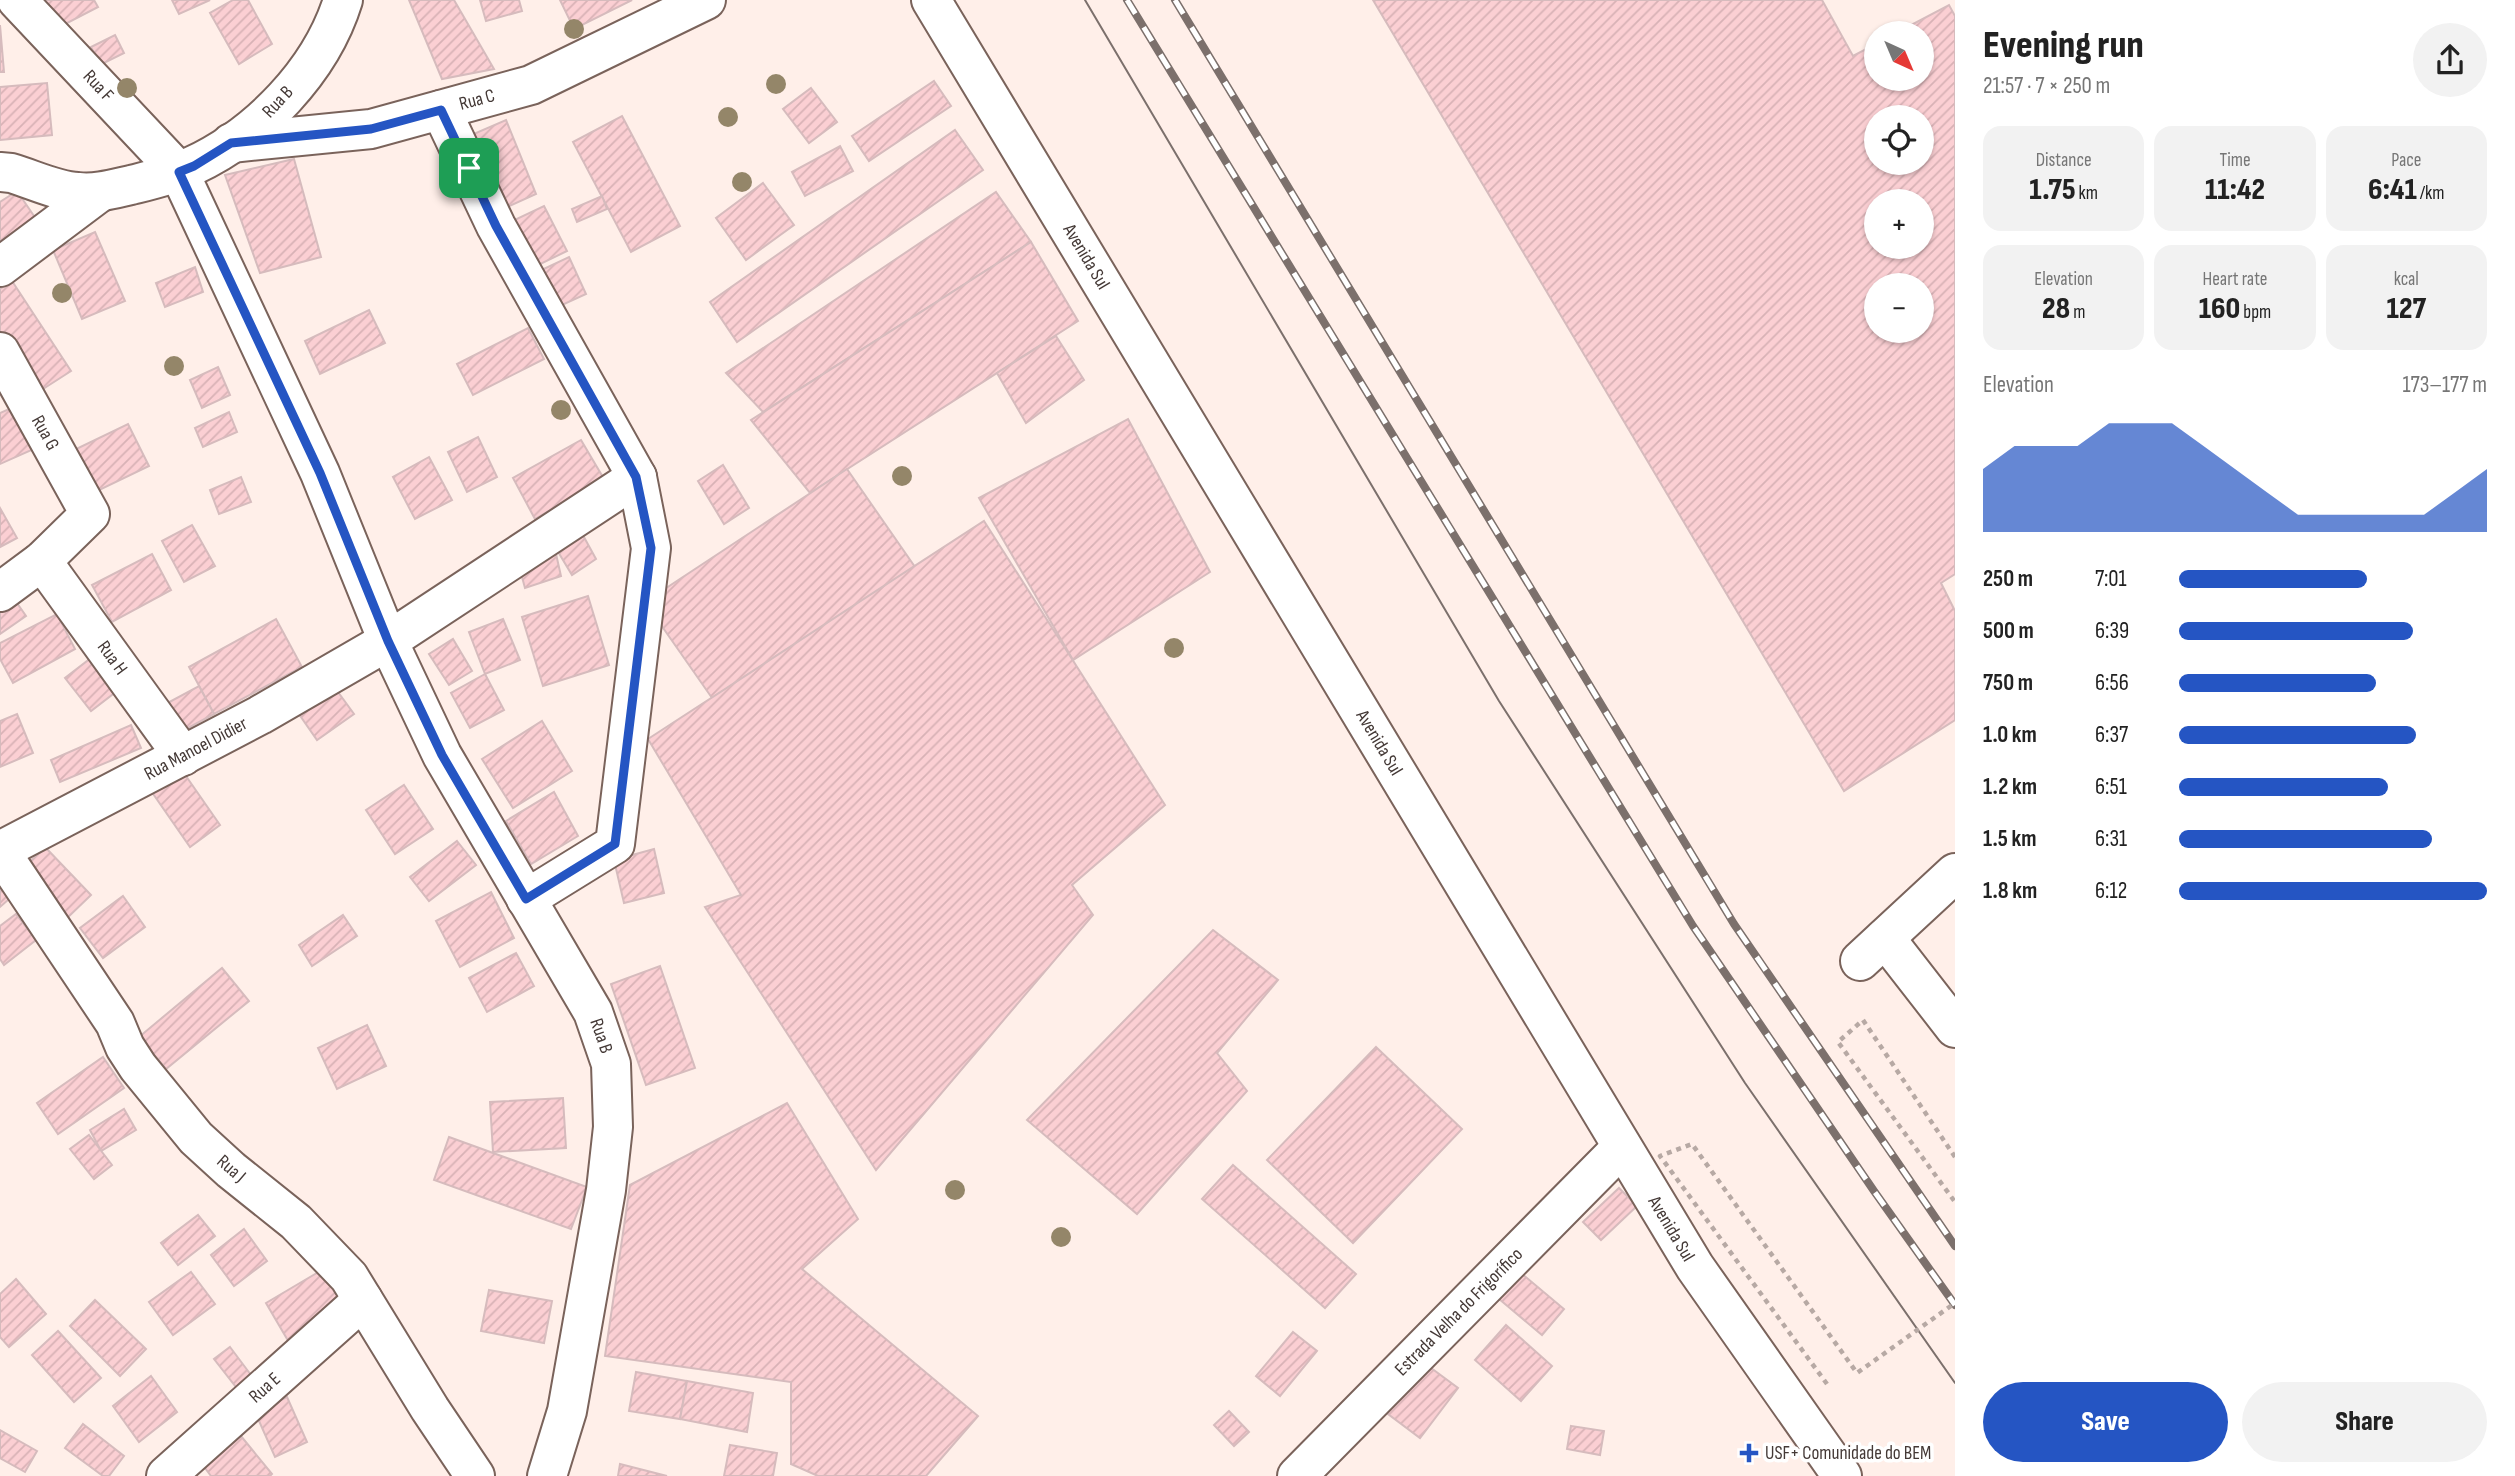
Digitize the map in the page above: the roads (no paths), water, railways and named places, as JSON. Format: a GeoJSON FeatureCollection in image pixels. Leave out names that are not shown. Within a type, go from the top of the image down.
{"type":"FeatureCollection","features":[{"type":"Feature","properties":{"kind":"street","name":"Rua F"},"geometry":{"type":"LineString","coordinates":[[17,0],[179,172]]}},
{"type":"Feature","properties":{"kind":"street","name":"Rua B"},"geometry":{"type":"LineString","coordinates":[[0,172],[76,192],[100,192],[194,166],[265,117],[311,66],[337,22],[343,0]]}},
{"type":"Feature","properties":{"kind":"street","name":"Rua C"},"geometry":{"type":"LineString","coordinates":[[231,143],[371,129],[531,85],[706,0]]}},
{"type":"Feature","properties":{"kind":"street","name":"Avenida Sul"},"geometry":{"type":"LineString","coordinates":[[932,0],[1695,1267],[1842,1476]]}},
{"type":"Feature","properties":{"kind":"street"},"geometry":{"type":"LineString","coordinates":[[441,110],[496,226],[636,477],[651,548],[615,844],[526,899]]}},
{"type":"Feature","properties":{"kind":"street","name":"Rua B"},"geometry":{"type":"LineString","coordinates":[[179,172],[320,473],[388,641],[442,755],[593,1012],[611,1064],[613,1127],[606,1190],[567,1411],[547,1476]]}},
{"type":"Feature","properties":{"kind":"street"},"geometry":{"type":"LineString","coordinates":[[0,267],[100,192]]}},
{"type":"Feature","properties":{"kind":"street","name":"Rua G"},"geometry":{"type":"LineString","coordinates":[[0,352],[90,514],[42,561]]}},
{"type":"Feature","properties":{"kind":"street"},"geometry":{"type":"LineString","coordinates":[[388,641],[636,477]]}},
{"type":"Feature","properties":{"kind":"street"},"geometry":{"type":"LineString","coordinates":[[0,592],[42,561]]}},
{"type":"Feature","properties":{"kind":"street","name":"Rua H"},"geometry":{"type":"LineString","coordinates":[[42,561],[183,756]]}},
{"type":"Feature","properties":{"kind":"street","name":"Rua Manoel Didier"},"geometry":{"type":"LineString","coordinates":[[0,851],[260,715],[388,641]]}},
{"type":"Feature","properties":{"kind":"street","name":"Rua J"},"geometry":{"type":"LineString","coordinates":[[0,851],[115,1023],[125,1047],[138,1067],[179,1120],[230,1170],[296,1222],[349,1277],[430,1409],[475,1476]]}},
{"type":"Feature","properties":{"kind":"street"},"geometry":{"type":"LineString","coordinates":[[1955,873],[1873,950],[1955,1028]]}},
{"type":"Feature","properties":{"kind":"street","name":"Estrada Velha do Frigorífico"},"geometry":{"type":"LineString","coordinates":[[1297,1476],[1622,1147]]}},
{"type":"Feature","properties":{"kind":"street","name":"Rua E"},"geometry":{"type":"LineString","coordinates":[[166,1476],[363,1300]]}},
{"type":"Feature","properties":{"kind":"tram line"},"geometry":{"type":"LineString","coordinates":[[1085,0],[1499,701],[1745,1083],[1955,1383]]}},
{"type":"Feature","properties":{"kind":"railway"},"geometry":{"type":"LineString","coordinates":[[1127,0],[1693,926],[1955,1305]]}},
{"type":"Feature","properties":{"kind":"railway"},"geometry":{"type":"LineString","coordinates":[[1175,0],[1734,924],[1955,1246]]}},
{"type":"Feature","properties":{"kind":"place","name":"USF+ Comunidade do BEM"},"geometry":{"type":"Point","coordinates":[1749,1453]}}]}
